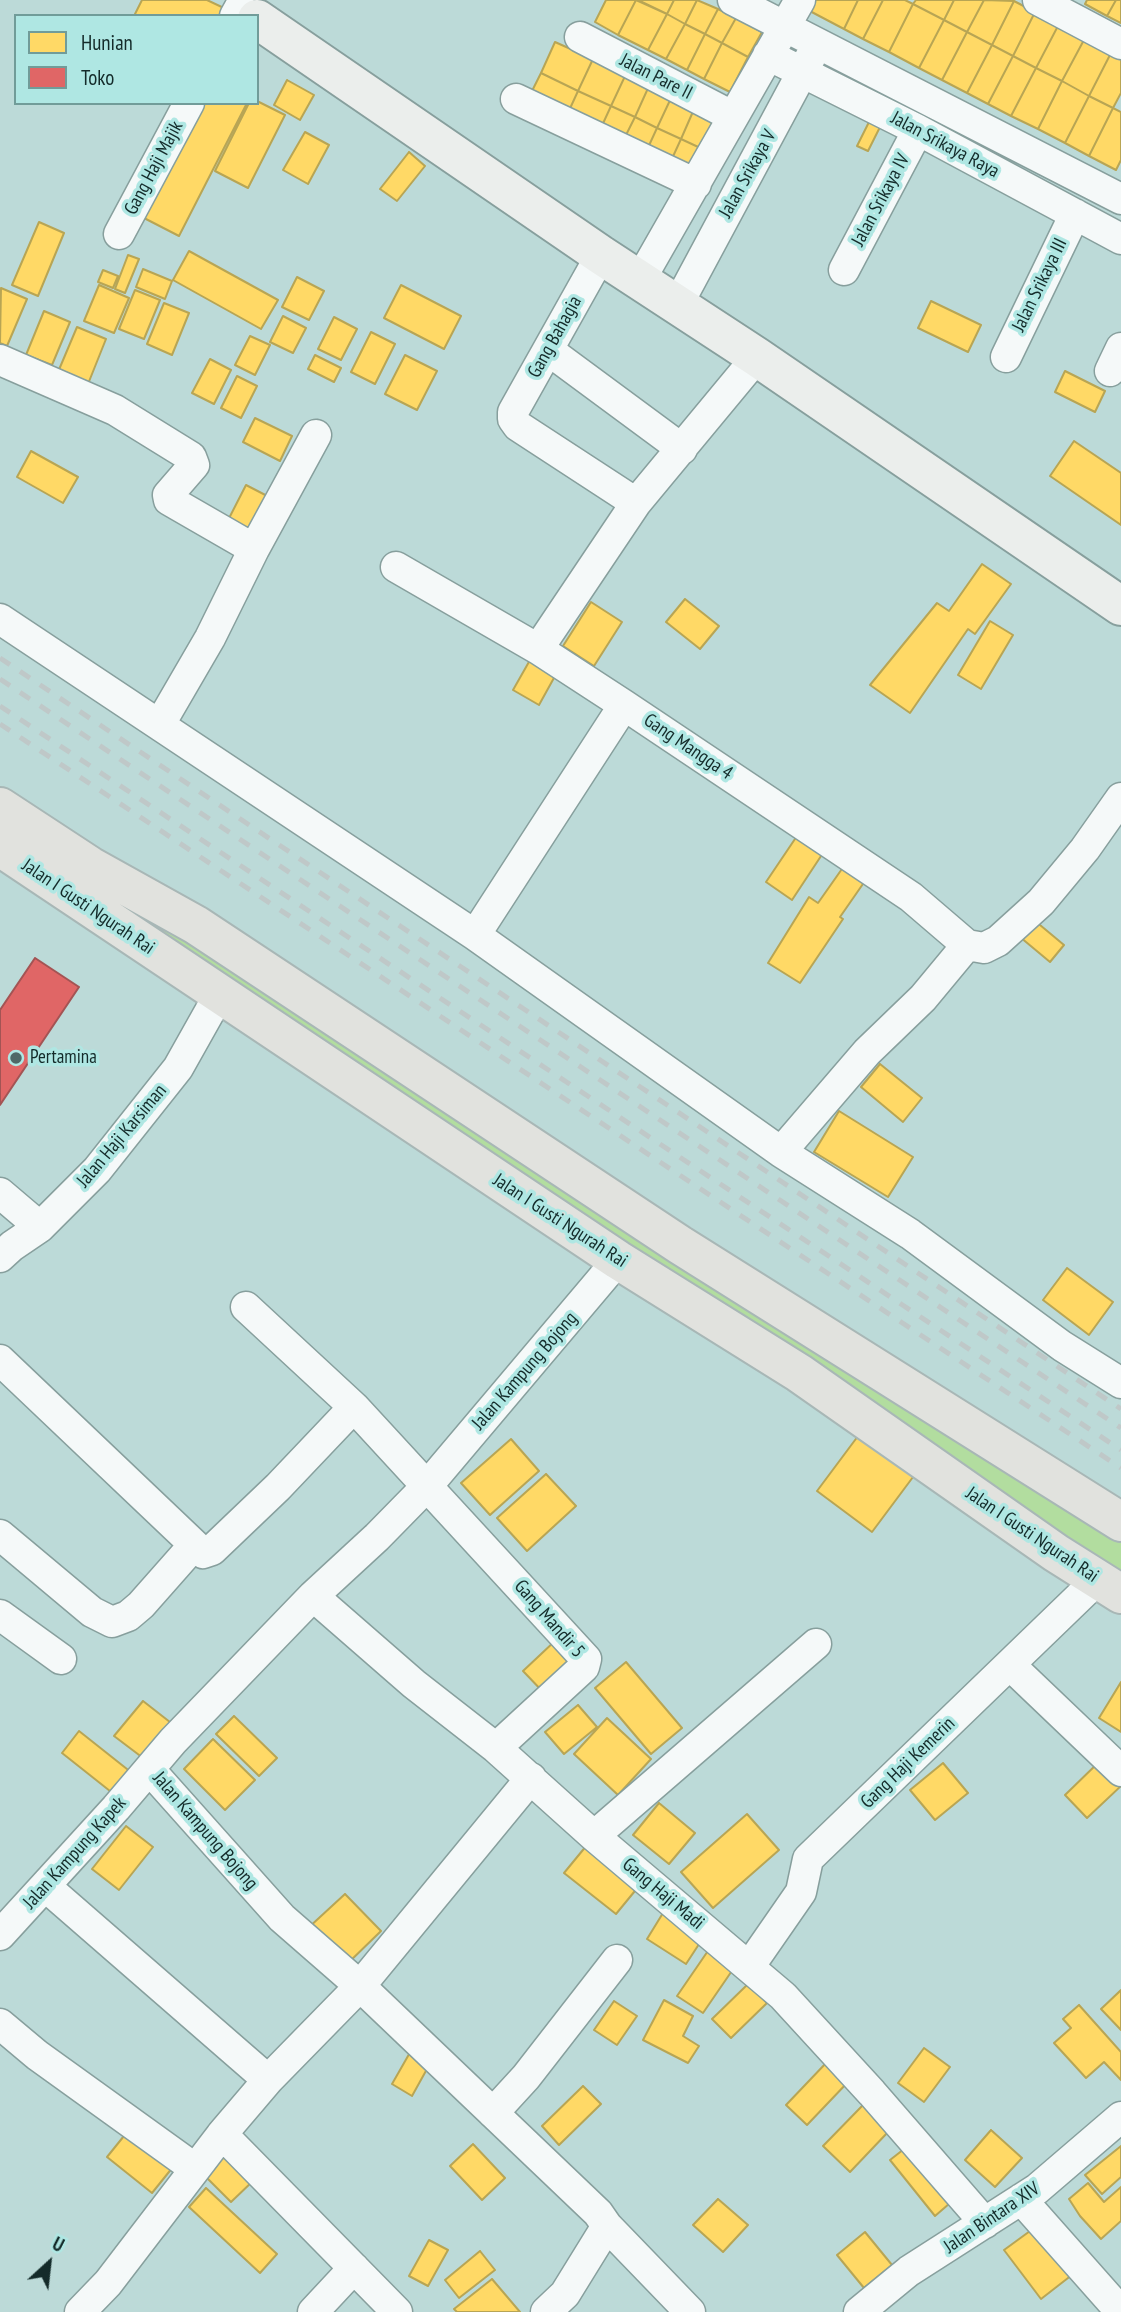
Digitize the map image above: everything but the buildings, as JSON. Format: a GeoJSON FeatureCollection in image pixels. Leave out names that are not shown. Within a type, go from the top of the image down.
{"type":"FeatureCollection","features":[{"type":"Feature","properties":{"kind":"main road","name":"Jalan I Gusti Ngurah Rai"},"geometry":{"type":"LineString","coordinates":[[0,807],[90,866],[196,925],[680,1245],[1121,1522]]}},
{"type":"Feature","properties":{"kind":"main road","name":"Jalan I Gusti Ngurah Rai"},"geometry":{"type":"LineString","coordinates":[[0,847],[618,1260],[799,1373],[1056,1553],[1113,1580]]}},
{"type":"Feature","properties":{"kind":"street","name":"Jalan Srikaya Raya"},"geometry":{"type":"LineString","coordinates":[[733,0],[1121,199]]}},
{"type":"Feature","properties":{"kind":"street"},"geometry":{"type":"LineString","coordinates":[[640,280],[800,0]]}},
{"type":"Feature","properties":{"kind":"street"},"geometry":{"type":"LineString","coordinates":[[1038,0],[1121,44]]}},
{"type":"Feature","properties":{"kind":"street"},"geometry":{"type":"LineString","coordinates":[[259,21],[601,256],[757,356],[1121,606]]}},
{"type":"Feature","properties":{"kind":"street","name":"Jalan Pare II"},"geometry":{"type":"LineString","coordinates":[[580,37],[732,116]]}},
{"type":"Feature","properties":{"kind":"street","name":"Jalan Srikaya V"},"geometry":{"type":"LineString","coordinates":[[678,304],[804,72],[817,43]]}},
{"type":"Feature","properties":{"kind":"street","name":"Jalan Srikaya Raya"},"geometry":{"type":"LineString","coordinates":[[768,55],[918,130],[1121,240]]}},
{"type":"Feature","properties":{"kind":"street"},"geometry":{"type":"LineString","coordinates":[[516,99],[696,184]]}},
{"type":"Feature","properties":{"kind":"street","name":"Gang Haji Majik"},"geometry":{"type":"LineString","coordinates":[[119,234],[187,105]]}},
{"type":"Feature","properties":{"kind":"street","name":"Jalan Srikaya IV"},"geometry":{"type":"LineString","coordinates":[[844,270],[918,130]]}},
{"type":"Feature","properties":{"kind":"street","name":"Jalan Srikaya III"},"geometry":{"type":"LineString","coordinates":[[1006,356],[1075,214]]}},
{"type":"Feature","properties":{"kind":"street","name":"Gang Bahagia"},"geometry":{"type":"LineString","coordinates":[[601,256],[513,412],[513,419],[518,426],[636,503]]}},
{"type":"Feature","properties":{"kind":"street"},"geometry":{"type":"LineString","coordinates":[[548,350],[682,449]]}},
{"type":"Feature","properties":{"kind":"street"},"geometry":{"type":"LineString","coordinates":[[538,649],[636,503],[757,356]]}},
{"type":"Feature","properties":{"kind":"street"},"geometry":{"type":"LineString","coordinates":[[0,360],[115,410],[191,457],[194,465],[168,495],[169,500],[254,549]]}},
{"type":"Feature","properties":{"kind":"street"},"geometry":{"type":"LineString","coordinates":[[160,724],[210,638],[254,549],[316,435]]}},
{"type":"Feature","properties":{"kind":"street","name":"Gang Mangga 4"},"geometry":{"type":"LineString","coordinates":[[396,567],[538,649],[624,705],[911,897],[967,945]]}},
{"type":"Feature","properties":{"kind":"street"},"geometry":{"type":"LineString","coordinates":[[0,619],[475,936],[781,1152],[910,1234],[1062,1346],[1121,1383]]}},
{"type":"Feature","properties":{"kind":"street"},"geometry":{"type":"LineString","coordinates":[[475,936],[624,705]]}},
{"type":"Feature","properties":{"kind":"street"},"geometry":{"type":"LineString","coordinates":[[781,1152],[867,1052],[923,998],[967,945],[984,948],[998,941],[1041,901],[1085,849],[1121,798]]}},
{"type":"Feature","properties":{"kind":"street","name":"Jalan Haji Karsiman"},"geometry":{"type":"LineString","coordinates":[[0,1257],[40,1227],[97,1170],[178,1068],[219,995]]}},
{"type":"Feature","properties":{"kind":"street"},"geometry":{"type":"LineString","coordinates":[[0,1193],[40,1227]]}},
{"type":"Feature","properties":{"kind":"street","name":"Jalan Kampung Bojong"},"geometry":{"type":"LineString","coordinates":[[618,1260],[428,1485],[313,1596],[173,1741],[150,1770],[282,1918],[359,1986],[598,2213],[607,2226],[690,2312]]}},
{"type":"Feature","properties":{"kind":"street"},"geometry":{"type":"LineString","coordinates":[[246,1307],[354,1407],[428,1485]]}},
{"type":"Feature","properties":{"kind":"street"},"geometry":{"type":"LineString","coordinates":[[0,1360],[203,1552],[210,1552],[354,1407]]}},
{"type":"Feature","properties":{"kind":"street","name":"Gang Mandir 5"},"geometry":{"type":"LineString","coordinates":[[428,1485],[586,1659],[584,1667],[496,1748]]}},
{"type":"Feature","properties":{"kind":"street"},"geometry":{"type":"LineString","coordinates":[[0,1535],[92,1612],[112,1622],[120,1621],[141,1605],[194,1545]]}},
{"type":"Feature","properties":{"kind":"street","name":"Gang Haji Kemerin"},"geometry":{"type":"LineString","coordinates":[[749,1967],[801,1892],[808,1859],[1010,1665],[1113,1580]]}},
{"type":"Feature","properties":{"kind":"street","name":"Gang Haji Madi"},"geometry":{"type":"LineString","coordinates":[[313,1596],[414,1684],[496,1748],[594,1836],[783,1996],[985,2223]]}},
{"type":"Feature","properties":{"kind":"street"},"geometry":{"type":"LineString","coordinates":[[0,1615],[61,1659]]}},
{"type":"Feature","properties":{"kind":"street"},"geometry":{"type":"LineString","coordinates":[[594,1836],[816,1644]]}},
{"type":"Feature","properties":{"kind":"street"},"geometry":{"type":"LineString","coordinates":[[1010,1665],[1121,1771]]}},
{"type":"Feature","properties":{"kind":"street","name":"Jalan Kampung Kapek"},"geometry":{"type":"LineString","coordinates":[[0,1935],[150,1770]]}},
{"type":"Feature","properties":{"kind":"street"},"geometry":{"type":"LineString","coordinates":[[80,2312],[108,2283],[222,2134],[268,2080],[359,1986],[531,1778]]}},
{"type":"Feature","properties":{"kind":"street"},"geometry":{"type":"LineString","coordinates":[[45,1886],[268,2080]]}},
{"type":"Feature","properties":{"kind":"street"},"geometry":{"type":"LineString","coordinates":[[493,2113],[526,2077],[617,1960]]}},
{"type":"Feature","properties":{"kind":"street"},"geometry":{"type":"LineString","coordinates":[[0,2024],[37,2055],[194,2168]]}},
{"type":"Feature","properties":{"kind":"street","name":"Jalan Bintara XIV"},"geometry":{"type":"LineString","coordinates":[[859,2312],[909,2271],[1037,2189],[1121,2117]]}},
{"type":"Feature","properties":{"kind":"street"},"geometry":{"type":"LineString","coordinates":[[222,2134],[397,2312]]}},
{"type":"Feature","properties":{"kind":"street"},"geometry":{"type":"LineString","coordinates":[[1021,2199],[1121,2312]]}},
{"type":"Feature","properties":{"kind":"street"},"geometry":{"type":"LineString","coordinates":[[546,2312],[565,2294],[607,2226]]}},
{"type":"Feature","properties":{"kind":"street"},"geometry":{"type":"LineString","coordinates":[[313,2312],[354,2268]]}},
{"type":"Feature","properties":{"kind":"green space"},"geometry":{"type":"Polygon","coordinates":[[[90,866],[1121,1522],[1121,1594],[69,895],[90,866]]]}},
{"type":"Feature","properties":{"kind":"railway"},"geometry":{"type":"LineString","coordinates":[[0,658],[1121,1409]]}},
{"type":"Feature","properties":{"kind":"railway"},"geometry":{"type":"LineString","coordinates":[[0,679],[1121,1428]]}},
{"type":"Feature","properties":{"kind":"railway"},"geometry":{"type":"LineString","coordinates":[[0,706],[1121,1450]]}},
{"type":"Feature","properties":{"kind":"railway"},"geometry":{"type":"LineString","coordinates":[[0,724],[1121,1468]]}},
{"type":"Feature","properties":{"kind":"place","name":"Pertamina"},"geometry":{"type":"Point","coordinates":[16,1058]}}]}
